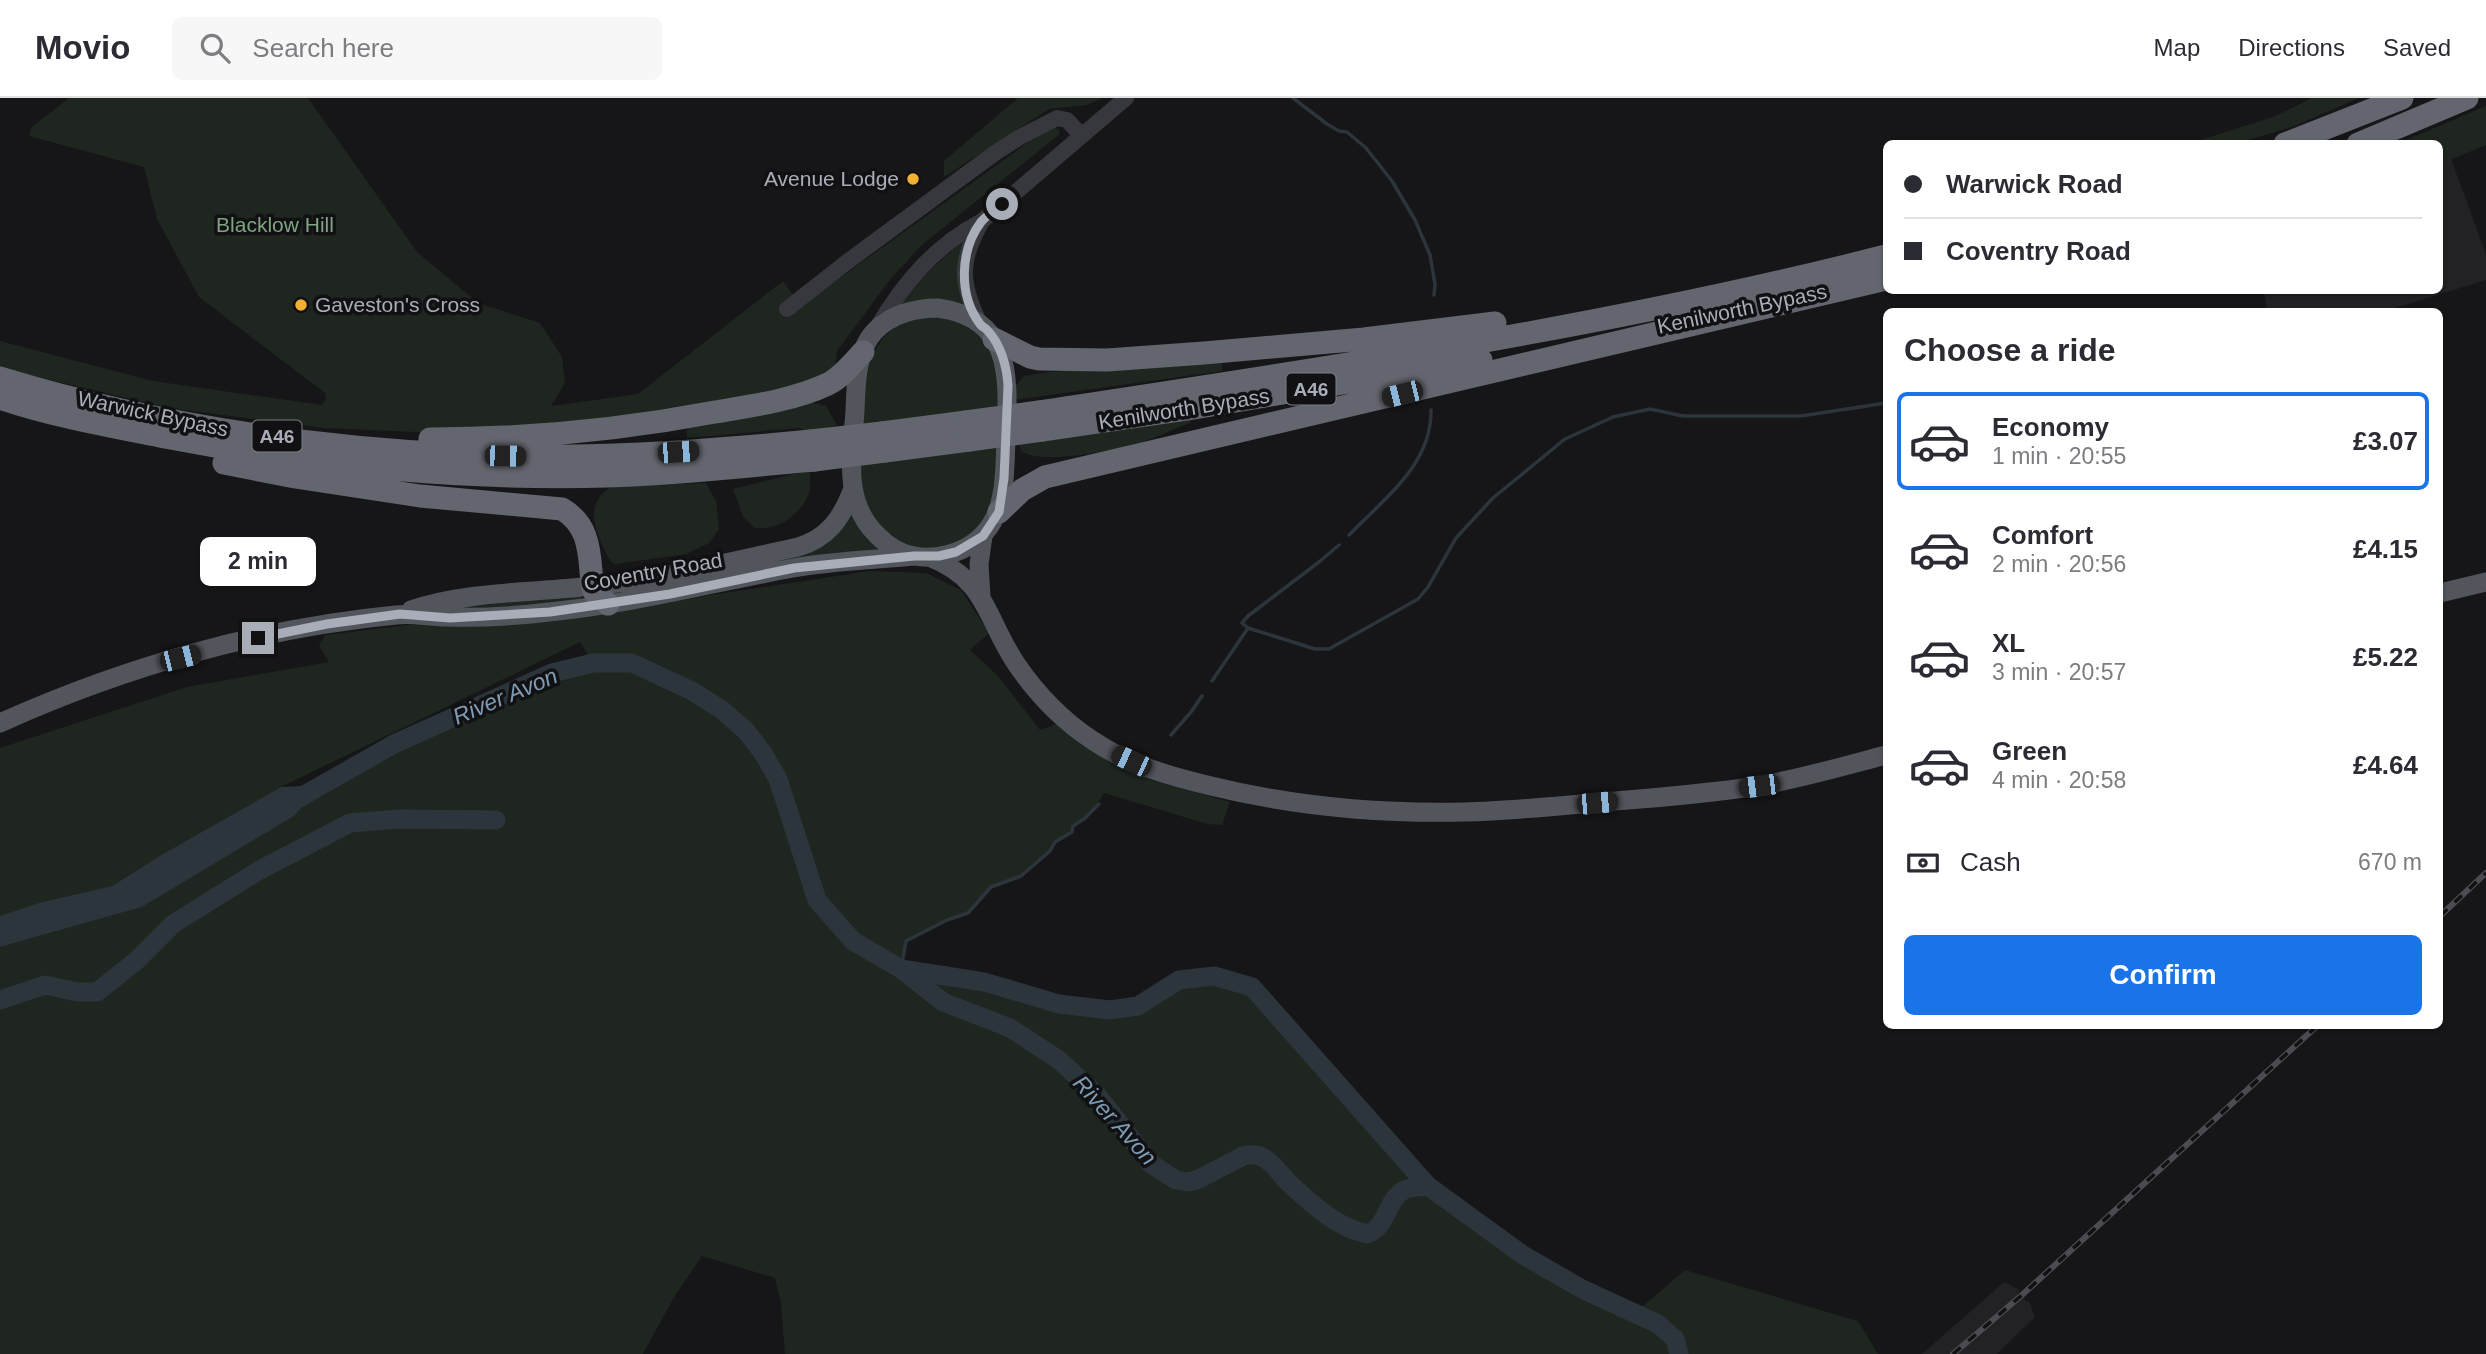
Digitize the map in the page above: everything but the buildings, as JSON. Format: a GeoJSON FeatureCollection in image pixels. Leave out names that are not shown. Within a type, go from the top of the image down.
{"type":"FeatureCollection","features":[{"type":"Feature","properties":{"kind":"highway"},"geometry":{"type":"LineString","coordinates":[[2295,140],[2402,98]]}},
{"type":"Feature","properties":{"kind":"highway"},"geometry":{"type":"LineString","coordinates":[[2367,140],[2466,98]]}},
{"type":"Feature","properties":{"kind":"highway","name":"Kenilworth Bypass"},"geometry":{"type":"LineString","coordinates":[[516,476],[608,476],[701,471],[813,450],[1040,421],[1785,282],[1883,257]]}},
{"type":"Feature","properties":{"kind":"highway"},"geometry":{"type":"LineString","coordinates":[[999,512],[1022,490],[1045,477],[1883,280]]}},
{"type":"Feature","properties":{"kind":"highway","name":"Kenilworth Bypass"},"geometry":{"type":"LineString","coordinates":[[1040,421],[1193,408],[1422,371],[1883,280]]}},
{"type":"Feature","properties":{"kind":"highway"},"geometry":{"type":"LineString","coordinates":[[987,331],[1030,357],[1047,361],[1107,360],[1363,339],[1624,304],[1704,297]]}},
{"type":"Feature","properties":{"kind":"highway"},"geometry":{"type":"LineString","coordinates":[[239,431],[397,439],[485,439],[592,432],[729,410],[814,390],[836,380],[863,352]]}},
{"type":"Feature","properties":{"kind":"highway","name":"Warwick Bypass"},"geometry":{"type":"LineString","coordinates":[[0,378],[96,403],[239,431],[427,453],[559,456]]}},
{"type":"Feature","properties":{"kind":"highway","name":"Warwick Bypass"},"geometry":{"type":"LineString","coordinates":[[8,401],[123,429],[240,451],[385,468],[516,476]]}},
{"type":"Feature","properties":{"kind":"highway","name":"A46"},"geometry":{"type":"LineString","coordinates":[[8,401],[131,442],[271,472],[420,496],[562,509],[574,517],[583,529],[600,595]]}},
{"type":"Feature","properties":{"kind":"highway","name":"Kenilworth Bypass"},"geometry":{"type":"LineString","coordinates":[[559,456],[813,450]]}},
{"type":"Feature","properties":{"kind":"main road"},"geometry":{"type":"LineString","coordinates":[[981,597],[979,564],[983,536],[999,512],[1004,478],[1008,378],[987,331],[956,312],[928,309],[901,315],[874,331],[863,352],[857,381],[852,491],[861,515],[874,533],[895,549],[948,565],[961,573],[981,597],[1009,653],[1054,709],[1093,741],[1131,761],[1166,774],[1226,790],[1284,801],[1398,812],[1521,810],[1759,786],[1883,756]]}},
{"type":"Feature","properties":{"kind":"main road","name":"Coventry Road"},"geometry":{"type":"LineString","coordinates":[[0,723],[76,691],[180,658],[308,627],[400,614],[450,618],[550,612],[600,595],[805,545],[820,538],[836,524],[852,491]]}},
{"type":"Feature","properties":{"kind":"main road"},"geometry":{"type":"LineString","coordinates":[[921,556],[956,552],[983,536]]}},
{"type":"Feature","properties":{"kind":"main road","name":"Coventry Road"},"geometry":{"type":"LineString","coordinates":[[600,595],[670,594],[794,568],[921,556]]}},
{"type":"Feature","properties":{"kind":"main road"},"geometry":{"type":"LineString","coordinates":[[2443,592],[2486,582]]}},
{"type":"Feature","properties":{"kind":"street"},"geometry":{"type":"LineString","coordinates":[[874,331],[892,301],[916,271],[941,247],[982,221],[1126,98]]}},
{"type":"Feature","properties":{"kind":"street"},"geometry":{"type":"LineString","coordinates":[[787,309],[1010,142],[1057,118],[1067,120],[1081,135]]}},
{"type":"Feature","properties":{"kind":"street"},"geometry":{"type":"LineString","coordinates":[[982,221],[969,244],[964,271],[966,292],[987,331]]}},
{"type":"Feature","properties":{"kind":"shaded area"},"geometry":{"type":"Polygon","coordinates":[[[2451,159],[2486,254],[2486,280],[2443,293],[2443,163],[2451,159]]]}},
{"type":"Feature","properties":{"kind":"shaded area"},"geometry":{"type":"Polygon","coordinates":[[[2264,294],[2440,294],[2395,308],[2267,308],[2264,294]]]}},
{"type":"Feature","properties":{"kind":"shaded area"},"geometry":{"type":"Polygon","coordinates":[[[322,785],[294,816],[142,907],[0,947],[0,916],[42,902],[112,886],[281,787],[322,785]]]}},
{"type":"Feature","properties":{"kind":"shaded area"},"geometry":{"type":"Polygon","coordinates":[[[2004,1282],[2020,1290],[2018,1292],[2029,1301],[2035,1317],[1997,1354],[1922,1354],[2004,1282]]]}},
{"type":"Feature","properties":{"kind":"green space","name":"Blacklow Hill"},"geometry":{"type":"Polygon","coordinates":[[[69,98],[308,98],[417,252],[478,303],[540,323],[562,357],[565,383],[551,406],[638,394],[783,281],[801,306],[1030,141],[1054,128],[1059,129],[1060,134],[923,244],[892,277],[837,351],[835,369],[807,384],[647,419],[438,433],[324,428],[169,408],[0,368],[0,341],[153,381],[322,405],[326,399],[325,393],[199,297],[157,219],[144,167],[29,136],[32,127],[69,98]]]}},
{"type":"Feature","properties":{"kind":"green space"},"geometry":{"type":"Polygon","coordinates":[[[1018,98],[1102,98],[1087,105],[1049,109],[944,177],[944,161],[1018,98]]]}},
{"type":"Feature","properties":{"kind":"green space"},"geometry":{"type":"Polygon","coordinates":[[[2312,98],[2359,98],[2292,127],[2247,140],[2200,140],[2273,117],[2312,98]]]}},
{"type":"Feature","properties":{"kind":"green space"},"geometry":{"type":"Polygon","coordinates":[[[2486,106],[2486,145],[2443,163],[2443,140],[2406,140],[2486,106]]]}},
{"type":"Feature","properties":{"kind":"green space"},"geometry":{"type":"Polygon","coordinates":[[[970,234],[966,307],[897,307],[925,275],[970,234]]]}},
{"type":"Feature","properties":{"kind":"green space"},"geometry":{"type":"Polygon","coordinates":[[[945,317],[975,329],[1000,362],[994,507],[968,539],[939,549],[908,547],[874,524],[859,485],[864,381],[871,356],[894,328],[918,318],[945,317]]]}},
{"type":"Feature","properties":{"kind":"green space"},"geometry":{"type":"Polygon","coordinates":[[[1222,361],[1222,371],[1015,400],[1016,385],[1024,376],[1165,363],[1222,361]]]}},
{"type":"Feature","properties":{"kind":"green space"},"geometry":{"type":"Polygon","coordinates":[[[806,401],[826,406],[837,425],[810,433],[799,428],[687,438],[687,424],[806,401]]]}},
{"type":"Feature","properties":{"kind":"green space"},"geometry":{"type":"Polygon","coordinates":[[[1191,415],[1190,423],[1152,439],[1097,453],[1044,457],[1021,451],[1018,441],[1191,415]]]}},
{"type":"Feature","properties":{"kind":"green space"},"geometry":{"type":"Polygon","coordinates":[[[810,470],[809,493],[800,508],[787,520],[772,527],[755,528],[743,516],[733,489],[810,470]]]}},
{"type":"Feature","properties":{"kind":"green space"},"geometry":{"type":"Polygon","coordinates":[[[706,483],[716,501],[719,529],[709,543],[687,554],[612,563],[600,540],[594,514],[595,506],[605,491],[612,486],[706,483]]]}},
{"type":"Feature","properties":{"kind":"green space"},"geometry":{"type":"Polygon","coordinates":[[[851,509],[888,552],[619,589],[783,557],[851,509]]]}},
{"type":"Feature","properties":{"kind":"green space"},"geometry":{"type":"Polygon","coordinates":[[[870,571],[926,573],[961,590],[989,633],[970,650],[997,675],[1040,730],[1056,724],[1086,748],[1151,780],[1230,802],[1222,825],[1207,824],[1104,793],[1095,807],[1073,826],[1072,832],[1055,842],[1050,851],[1021,876],[991,887],[968,913],[947,920],[906,941],[901,969],[984,982],[1059,1004],[1110,1010],[1138,1006],[1179,980],[1214,976],[1252,987],[1428,1186],[1523,1255],[1582,1289],[1636,1312],[1685,1270],[1858,1321],[1878,1354],[785,1354],[781,1303],[775,1278],[702,1256],[674,1297],[643,1354],[0,1354],[0,947],[142,907],[294,816],[322,785],[394,744],[552,673],[593,663],[580,642],[281,787],[112,886],[42,902],[0,916],[0,748],[187,687],[329,662],[319,646],[325,635],[416,624],[553,619],[870,571]]]}},
{"type":"Feature","properties":{"kind":"green space"},"geometry":{"type":"Polygon","coordinates":[[[583,595],[580,600],[525,606],[441,609],[583,595]]]}},
{"type":"Feature","properties":{"kind":"waterway"},"geometry":{"type":"LineString","coordinates":[[1293,98],[1327,124],[1347,132],[1366,148],[1392,181],[1415,220],[1430,255],[1434,295]]}},
{"type":"Feature","properties":{"kind":"waterway"},"geometry":{"type":"LineString","coordinates":[[1248,628],[1315,649],[1329,649],[1418,599],[1428,587],[1456,538],[1493,498],[1565,439],[1613,417],[1650,409],[1683,416],[1801,416],[1883,403]]}},
{"type":"Feature","properties":{"kind":"waterway"},"geometry":{"type":"LineString","coordinates":[[1349,535],[1391,493],[1415,464],[1424,447],[1431,410]]}},
{"type":"Feature","properties":{"kind":"waterway"},"geometry":{"type":"LineString","coordinates":[[1212,681],[1248,628],[1242,623],[1248,616],[1339,545]]}},
{"type":"Feature","properties":{"kind":"waterway","name":"River Avon"},"geometry":{"type":"LineString","coordinates":[[299,798],[394,744],[552,673],[593,663],[632,663],[692,691],[722,710],[746,731],[778,779],[817,900],[853,941],[901,969],[943,1002],[1010,1028],[1059,1060],[1098,1096],[1150,1163],[1176,1180],[1188,1182],[1243,1156],[1259,1156],[1271,1163],[1291,1185],[1326,1214],[1345,1226],[1367,1234],[1379,1226],[1398,1194],[1407,1189],[1428,1186]]}},
{"type":"Feature","properties":{"kind":"waterway"},"geometry":{"type":"LineString","coordinates":[[1171,735],[1202,696]]}},
{"type":"Feature","properties":{"kind":"waterway"},"geometry":{"type":"LineString","coordinates":[[901,969],[906,941],[947,920],[968,913],[991,887],[1021,876],[1050,851],[1055,842],[1072,832],[1073,826],[1099,804]]}},
{"type":"Feature","properties":{"kind":"waterway"},"geometry":{"type":"LineString","coordinates":[[0,1000],[45,985],[77,992],[97,992],[136,961],[173,924],[258,871],[350,823],[399,819],[496,820]]}},
{"type":"Feature","properties":{"kind":"waterway","name":"River Avon"},"geometry":{"type":"LineString","coordinates":[[901,969],[984,982],[1059,1004],[1110,1010],[1138,1006],[1179,980],[1214,976],[1252,987],[1428,1186],[1523,1255],[1582,1289],[1658,1324],[1675,1339],[1679,1354]]}},
{"type":"Feature","properties":{"kind":"railway"},"geometry":{"type":"LineString","coordinates":[[2443,913],[2486,873]]}},
{"type":"Feature","properties":{"kind":"railway"},"geometry":{"type":"LineString","coordinates":[[1953,1354],[2022,1295],[2314,1029]]}},
{"type":"Feature","properties":{"kind":"place","name":"Avenue Lodge"},"geometry":{"type":"Point","coordinates":[913,179]}},
{"type":"Feature","properties":{"kind":"place","name":"Gaveston's Cross"},"geometry":{"type":"Point","coordinates":[301,305]}},
{"type":"Feature","properties":{"kind":"route"},"geometry":{"type":"LineString","coordinates":[[258,638],[354,619],[400,614],[450,618],[550,612],[637,600],[794,568],[860,560],[939,556],[965,548],[983,536],[994,522],[1003,491],[1008,378],[999,349],[980,324],[964,282],[969,244],[982,221],[1002,204]]}}]}
